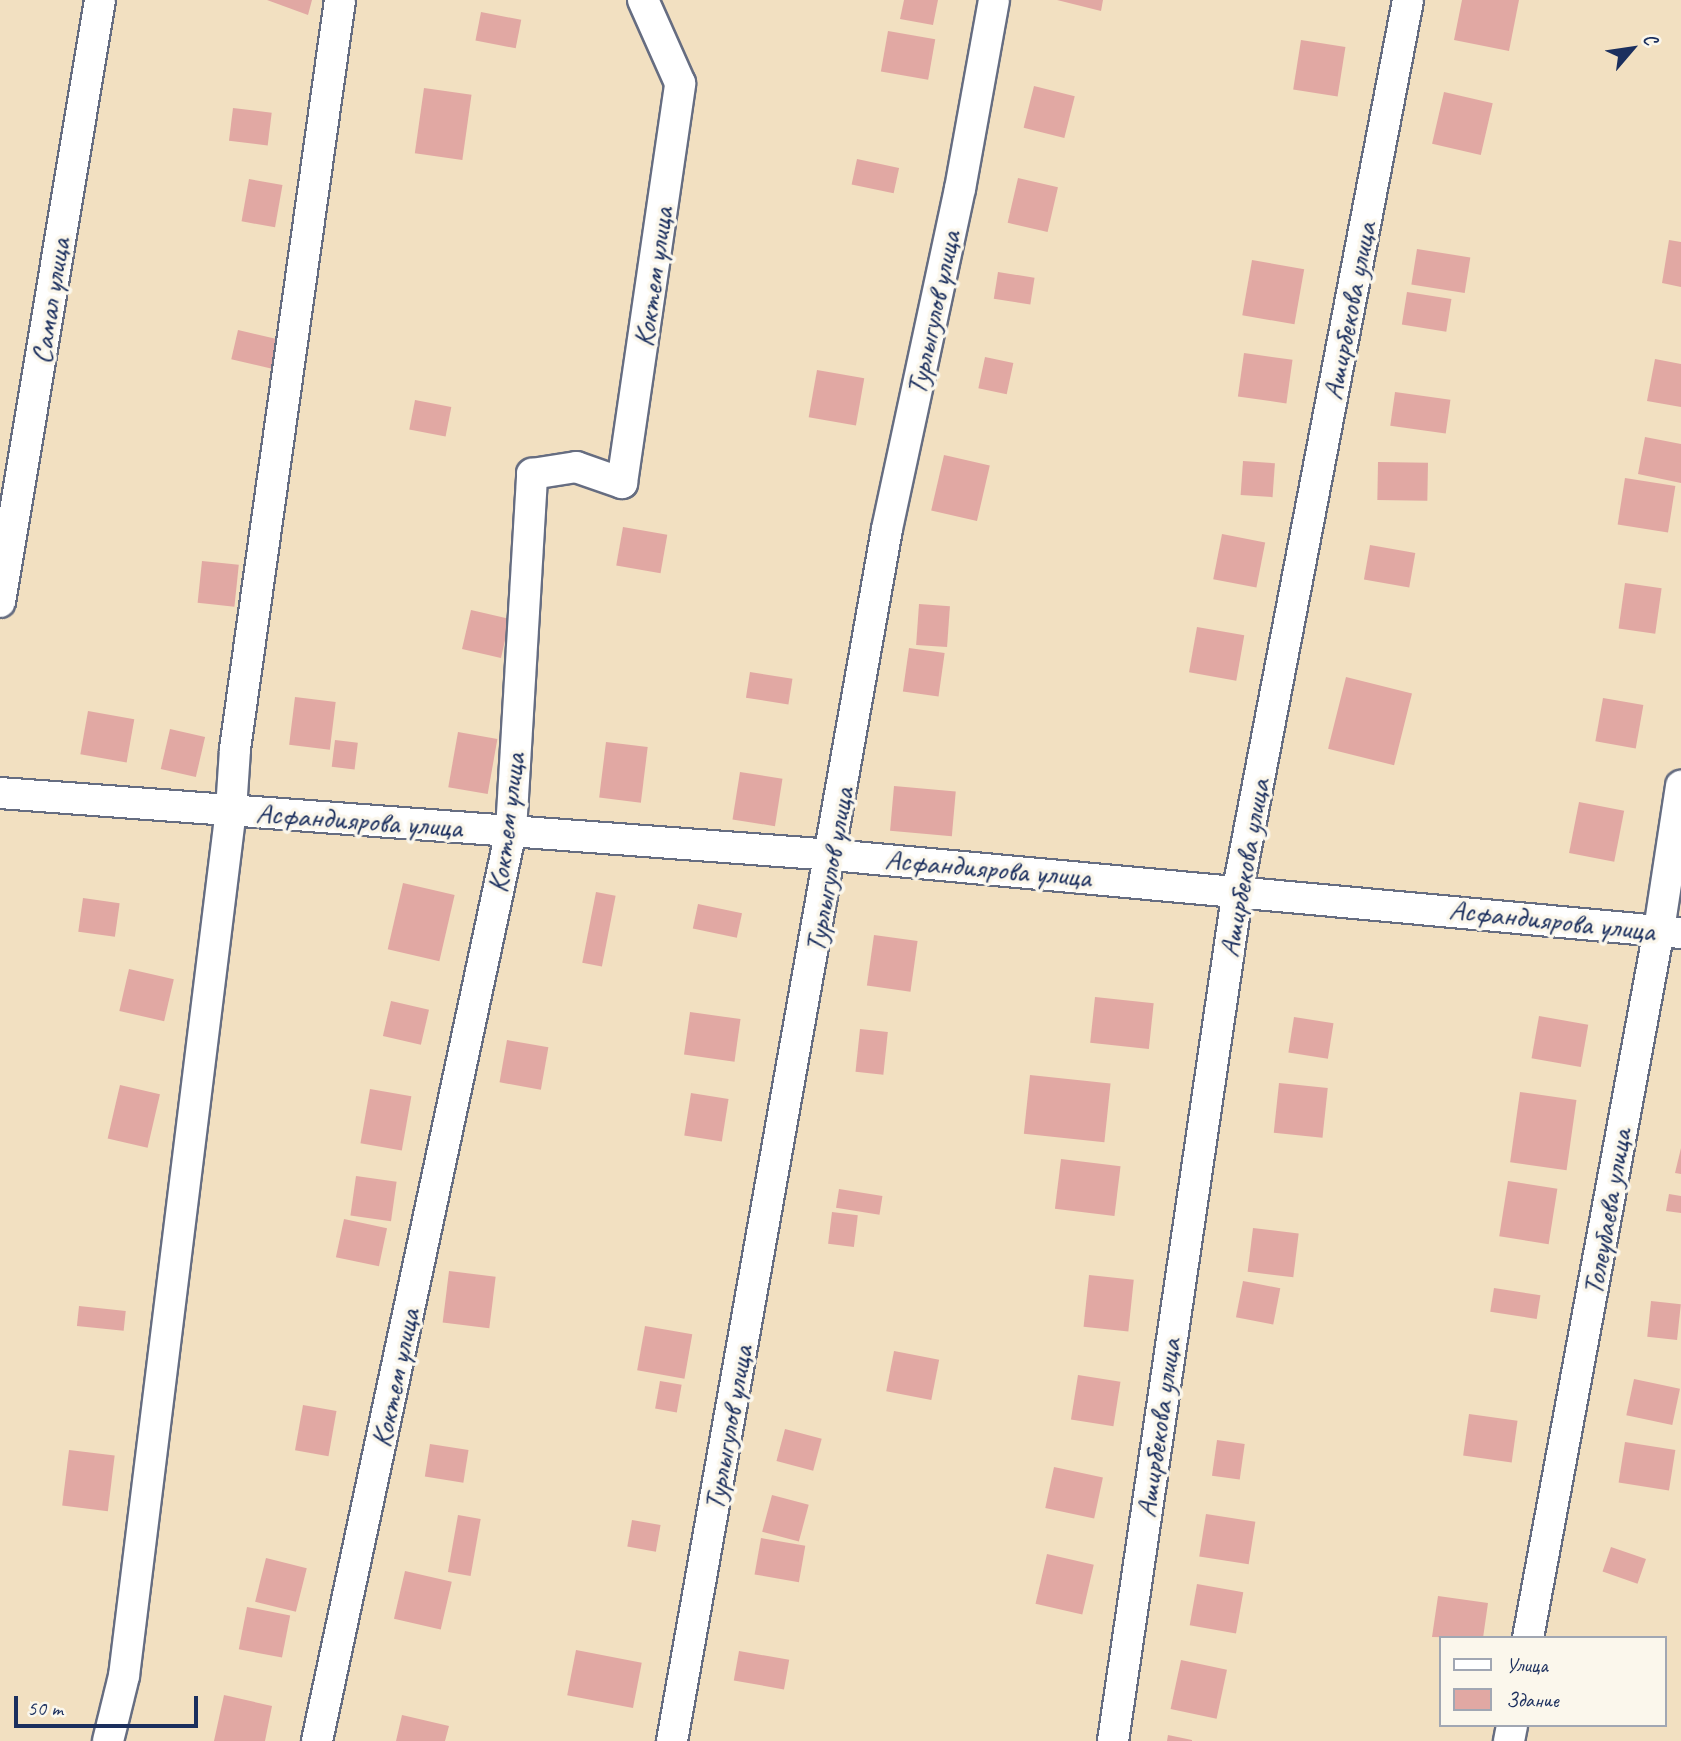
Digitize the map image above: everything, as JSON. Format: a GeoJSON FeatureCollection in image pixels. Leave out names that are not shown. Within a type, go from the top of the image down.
{"type":"FeatureCollection","features":[{"type":"Feature","properties":{"kind":"street","name":"Самал улица"},"geometry":{"type":"LineString","coordinates":[[0,603],[100,0]]}},
{"type":"Feature","properties":{"kind":"street"},"geometry":{"type":"LineString","coordinates":[[108,1741],[124,1676],[231,810],[235,749],[340,0]]}},
{"type":"Feature","properties":{"kind":"street","name":"Коктем улица"},"geometry":{"type":"LineString","coordinates":[[317,1741],[511,831],[532,474],[576,467],[622,483],[680,83],[643,0]]}},
{"type":"Feature","properties":{"kind":"street","name":"Турлыгулов улица"},"geometry":{"type":"LineString","coordinates":[[672,1741],[832,855],[887,529],[960,189],[994,0]]}},
{"type":"Feature","properties":{"kind":"street","name":"Аширбекова улица"},"geometry":{"type":"LineString","coordinates":[[1113,1741],[1238,889],[1408,0]]}},
{"type":"Feature","properties":{"kind":"street","name":"Толеубаева улица"},"geometry":{"type":"LineString","coordinates":[[1528,1636],[1670,932],[1681,786]]}},
{"type":"Feature","properties":{"kind":"street","name":"Асфандиярова улица"},"geometry":{"type":"LineString","coordinates":[[0,793],[832,855],[1238,889],[1670,932]]}},
{"type":"Feature","properties":{"kind":"building"},"geometry":{"type":"Polygon","coordinates":[[[267,0],[312,0],[308,15],[267,0]]]}},
{"type":"Feature","properties":{"kind":"building"},"geometry":{"type":"Polygon","coordinates":[[[904,0],[938,0],[933,25],[900,19],[904,0]]]}},
{"type":"Feature","properties":{"kind":"building"},"geometry":{"type":"Polygon","coordinates":[[[1057,0],[1103,0],[1101,11],[1057,0]]]}},
{"type":"Feature","properties":{"kind":"building"},"geometry":{"type":"Polygon","coordinates":[[[1462,0],[1519,0],[1509,51],[1454,40],[1462,0]]]}},
{"type":"Feature","properties":{"kind":"building"},"geometry":{"type":"Polygon","coordinates":[[[481,12],[521,20],[516,48],[475,40],[481,12]]]}},
{"type":"Feature","properties":{"kind":"building"},"geometry":{"type":"Polygon","coordinates":[[[888,31],[935,39],[928,80],[881,71],[888,31]]]}},
{"type":"Feature","properties":{"kind":"building"},"geometry":{"type":"Polygon","coordinates":[[[1301,40],[1345,47],[1338,96],[1293,89],[1301,40]]]}},
{"type":"Feature","properties":{"kind":"building"},"geometry":{"type":"Polygon","coordinates":[[[1034,86],[1075,96],[1064,138],[1024,128],[1034,86]]]}},
{"type":"Feature","properties":{"kind":"building"},"geometry":{"type":"Polygon","coordinates":[[[424,88],[472,95],[462,160],[415,153],[424,88]]]}},
{"type":"Feature","properties":{"kind":"building"},"geometry":{"type":"Polygon","coordinates":[[[1444,92],[1493,103],[1481,155],[1432,144],[1444,92]]]}},
{"type":"Feature","properties":{"kind":"building"},"geometry":{"type":"Polygon","coordinates":[[[233,108],[272,113],[268,146],[229,141],[233,108]]]}},
{"type":"Feature","properties":{"kind":"building"},"geometry":{"type":"Polygon","coordinates":[[[857,159],[899,168],[894,193],[852,184],[857,159]]]}},
{"type":"Feature","properties":{"kind":"building"},"geometry":{"type":"Polygon","coordinates":[[[1018,178],[1058,187],[1048,232],[1008,223],[1018,178]]]}},
{"type":"Feature","properties":{"kind":"building"},"geometry":{"type":"Polygon","coordinates":[[[249,179],[282,185],[275,227],[242,221],[249,179]]]}},
{"type":"Feature","properties":{"kind":"building"},"geometry":{"type":"Polygon","coordinates":[[[1669,240],[1681,242],[1681,287],[1662,283],[1669,240]]]}},
{"type":"Feature","properties":{"kind":"building"},"geometry":{"type":"Polygon","coordinates":[[[1417,249],[1470,257],[1465,293],[1411,285],[1417,249]]]}},
{"type":"Feature","properties":{"kind":"building"},"geometry":{"type":"Polygon","coordinates":[[[1252,260],[1304,269],[1294,324],[1242,315],[1252,260]]]}},
{"type":"Feature","properties":{"kind":"building"},"geometry":{"type":"Polygon","coordinates":[[[998,272],[1035,278],[1030,304],[994,299],[998,272]]]}},
{"type":"Feature","properties":{"kind":"building"},"geometry":{"type":"Polygon","coordinates":[[[1407,292],[1451,299],[1446,332],[1402,325],[1407,292]]]}},
{"type":"Feature","properties":{"kind":"building"},"geometry":{"type":"Polygon","coordinates":[[[238,330],[280,340],[273,369],[231,359],[238,330]]]}},
{"type":"Feature","properties":{"kind":"building"},"geometry":{"type":"Polygon","coordinates":[[[1244,353],[1293,360],[1286,403],[1238,397],[1244,353]]]}},
{"type":"Feature","properties":{"kind":"building"},"geometry":{"type":"Polygon","coordinates":[[[985,357],[1013,363],[1007,394],[978,388],[985,357]]]}},
{"type":"Feature","properties":{"kind":"building"},"geometry":{"type":"Polygon","coordinates":[[[1655,359],[1681,364],[1681,407],[1647,401],[1655,359]]]}},
{"type":"Feature","properties":{"kind":"building"},"geometry":{"type":"Polygon","coordinates":[[[817,370],[864,378],[856,426],[809,417],[817,370]]]}},
{"type":"Feature","properties":{"kind":"building"},"geometry":{"type":"Polygon","coordinates":[[[1395,392],[1450,400],[1446,433],[1390,426],[1395,392]]]}},
{"type":"Feature","properties":{"kind":"building"},"geometry":{"type":"Polygon","coordinates":[[[415,400],[451,407],[446,437],[409,429],[415,400]]]}},
{"type":"Feature","properties":{"kind":"building"},"geometry":{"type":"Polygon","coordinates":[[[1645,437],[1681,444],[1681,483],[1638,474],[1645,437]]]}},
{"type":"Feature","properties":{"kind":"building"},"geometry":{"type":"Polygon","coordinates":[[[944,455],[990,466],[977,521],[931,511],[944,455]]]}},
{"type":"Feature","properties":{"kind":"building"},"geometry":{"type":"Polygon","coordinates":[[[1243,461],[1275,463],[1273,497],[1241,495],[1243,461]]]}},
{"type":"Feature","properties":{"kind":"building"},"geometry":{"type":"Polygon","coordinates":[[[1378,462],[1428,463],[1427,501],[1377,500],[1378,462]]]}},
{"type":"Feature","properties":{"kind":"building"},"geometry":{"type":"Polygon","coordinates":[[[1625,478],[1675,486],[1668,532],[1618,524],[1625,478]]]}},
{"type":"Feature","properties":{"kind":"building"},"geometry":{"type":"Polygon","coordinates":[[[623,527],[667,535],[661,573],[616,565],[623,527]]]}},
{"type":"Feature","properties":{"kind":"building"},"geometry":{"type":"Polygon","coordinates":[[[1222,534],[1265,542],[1256,588],[1213,579],[1222,534]]]}},
{"type":"Feature","properties":{"kind":"building"},"geometry":{"type":"Polygon","coordinates":[[[1370,545],[1415,553],[1409,587],[1364,579],[1370,545]]]}},
{"type":"Feature","properties":{"kind":"building"},"geometry":{"type":"Polygon","coordinates":[[[202,561],[239,565],[234,607],[198,603],[202,561]]]}},
{"type":"Feature","properties":{"kind":"building"},"geometry":{"type":"Polygon","coordinates":[[[1625,583],[1662,588],[1655,634],[1619,629],[1625,583]]]}},
{"type":"Feature","properties":{"kind":"building"},"geometry":{"type":"Polygon","coordinates":[[[919,604],[950,606],[947,647],[916,645],[919,604]]]}},
{"type":"Feature","properties":{"kind":"building"},"geometry":{"type":"Polygon","coordinates":[[[471,610],[510,619],[501,658],[462,649],[471,610]]]}},
{"type":"Feature","properties":{"kind":"building"},"geometry":{"type":"Polygon","coordinates":[[[1197,627],[1244,635],[1236,681],[1189,672],[1197,627]]]}},
{"type":"Feature","properties":{"kind":"building"},"geometry":{"type":"Polygon","coordinates":[[[909,648],[945,653],[939,697],[903,692],[909,648]]]}},
{"type":"Feature","properties":{"kind":"building"},"geometry":{"type":"Polygon","coordinates":[[[750,672],[792,679],[788,704],[746,698],[750,672]]]}},
{"type":"Feature","properties":{"kind":"building"},"geometry":{"type":"Polygon","coordinates":[[[1346,677],[1412,693],[1394,765],[1328,749],[1346,677]]]}},
{"type":"Feature","properties":{"kind":"building"},"geometry":{"type":"Polygon","coordinates":[[[295,697],[336,702],[330,750],[289,745],[295,697]]]}},
{"type":"Feature","properties":{"kind":"building"},"geometry":{"type":"Polygon","coordinates":[[[1603,698],[1643,705],[1636,748],[1595,741],[1603,698]]]}},
{"type":"Feature","properties":{"kind":"building"},"geometry":{"type":"Polygon","coordinates":[[[88,711],[134,719],[127,762],[80,754],[88,711]]]}},
{"type":"Feature","properties":{"kind":"building"},"geometry":{"type":"Polygon","coordinates":[[[170,729],[205,737],[196,777],[161,769],[170,729]]]}},
{"type":"Feature","properties":{"kind":"building"},"geometry":{"type":"Polygon","coordinates":[[[458,732],[497,739],[488,794],[448,787],[458,732]]]}},
{"type":"Feature","properties":{"kind":"building"},"geometry":{"type":"Polygon","coordinates":[[[335,740],[358,743],[355,770],[332,767],[335,740]]]}},
{"type":"Feature","properties":{"kind":"building"},"geometry":{"type":"Polygon","coordinates":[[[606,742],[648,747],[641,803],[599,798],[606,742]]]}},
{"type":"Feature","properties":{"kind":"building"},"geometry":{"type":"Polygon","coordinates":[[[740,772],[782,779],[775,826],[732,819],[740,772]]]}},
{"type":"Feature","properties":{"kind":"building"},"geometry":{"type":"Polygon","coordinates":[[[894,786],[956,791],[952,836],[890,831],[894,786]]]}},
{"type":"Feature","properties":{"kind":"building"},"geometry":{"type":"Polygon","coordinates":[[[1579,802],[1624,811],[1614,862],[1569,853],[1579,802]]]}},
{"type":"Feature","properties":{"kind":"building"},"geometry":{"type":"Polygon","coordinates":[[[403,883],[455,895],[439,961],[388,949],[403,883]]]}},
{"type":"Feature","properties":{"kind":"building"},"geometry":{"type":"Polygon","coordinates":[[[596,892],[616,896],[602,966],[582,963],[596,892]]]}},
{"type":"Feature","properties":{"kind":"building"},"geometry":{"type":"Polygon","coordinates":[[[83,898],[120,903],[115,937],[78,932],[83,898]]]}},
{"type":"Feature","properties":{"kind":"building"},"geometry":{"type":"Polygon","coordinates":[[[698,904],[742,913],[737,938],[693,928],[698,904]]]}},
{"type":"Feature","properties":{"kind":"building"},"geometry":{"type":"Polygon","coordinates":[[[874,935],[918,941],[910,992],[867,986],[874,935]]]}},
{"type":"Feature","properties":{"kind":"building"},"geometry":{"type":"Polygon","coordinates":[[[129,969],[174,979],[164,1021],[119,1011],[129,969]]]}},
{"type":"Feature","properties":{"kind":"building"},"geometry":{"type":"Polygon","coordinates":[[[1095,997],[1154,1003],[1149,1049],[1090,1043],[1095,997]]]}},
{"type":"Feature","properties":{"kind":"building"},"geometry":{"type":"Polygon","coordinates":[[[391,1001],[429,1010],[421,1045],[383,1036],[391,1001]]]}},
{"type":"Feature","properties":{"kind":"building"},"geometry":{"type":"Polygon","coordinates":[[[690,1012],[741,1019],[735,1062],[684,1055],[690,1012]]]}},
{"type":"Feature","properties":{"kind":"building"},"geometry":{"type":"Polygon","coordinates":[[[1539,1016],[1588,1025],[1581,1067],[1532,1058],[1539,1016]]]}},
{"type":"Feature","properties":{"kind":"building"},"geometry":{"type":"Polygon","coordinates":[[[1294,1017],[1334,1023],[1328,1059],[1288,1053],[1294,1017]]]}},
{"type":"Feature","properties":{"kind":"building"},"geometry":{"type":"Polygon","coordinates":[[[860,1029],[888,1032],[883,1075],[856,1072],[860,1029]]]}},
{"type":"Feature","properties":{"kind":"building"},"geometry":{"type":"Polygon","coordinates":[[[507,1040],[548,1047],[541,1090],[500,1082],[507,1040]]]}},
{"type":"Feature","properties":{"kind":"building"},"geometry":{"type":"Polygon","coordinates":[[[1030,1075],[1111,1083],[1104,1142],[1024,1134],[1030,1075]]]}},
{"type":"Feature","properties":{"kind":"building"},"geometry":{"type":"Polygon","coordinates":[[[1279,1083],[1328,1088],[1323,1138],[1274,1133],[1279,1083]]]}},
{"type":"Feature","properties":{"kind":"building"},"geometry":{"type":"Polygon","coordinates":[[[120,1085],[160,1094],[148,1148],[108,1139],[120,1085]]]}},
{"type":"Feature","properties":{"kind":"building"},"geometry":{"type":"Polygon","coordinates":[[[370,1089],[411,1096],[402,1150],[360,1143],[370,1089]]]}},
{"type":"Feature","properties":{"kind":"building"},"geometry":{"type":"Polygon","coordinates":[[[1520,1092],[1576,1100],[1567,1170],[1510,1162],[1520,1092]]]}},
{"type":"Feature","properties":{"kind":"building"},"geometry":{"type":"Polygon","coordinates":[[[691,1093],[729,1099],[722,1141],[684,1135],[691,1093]]]}},
{"type":"Feature","properties":{"kind":"building"},"geometry":{"type":"Polygon","coordinates":[[[1681,1148],[1681,1174],[1675,1173],[1681,1148]]]}},
{"type":"Feature","properties":{"kind":"building"},"geometry":{"type":"Polygon","coordinates":[[[1061,1159],[1121,1166],[1114,1216],[1055,1209],[1061,1159]]]}},
{"type":"Feature","properties":{"kind":"building"},"geometry":{"type":"Polygon","coordinates":[[[356,1176],[397,1182],[391,1221],[350,1216],[356,1176]]]}},
{"type":"Feature","properties":{"kind":"building"},"geometry":{"type":"Polygon","coordinates":[[[1508,1181],[1557,1189],[1549,1244],[1499,1236],[1508,1181]]]}},
{"type":"Feature","properties":{"kind":"building"},"geometry":{"type":"Polygon","coordinates":[[[839,1189],[882,1196],[879,1215],[836,1208],[839,1189]]]}},
{"type":"Feature","properties":{"kind":"building"},"geometry":{"type":"Polygon","coordinates":[[[1669,1194],[1681,1196],[1681,1213],[1666,1211],[1669,1194]]]}},
{"type":"Feature","properties":{"kind":"building"},"geometry":{"type":"Polygon","coordinates":[[[832,1212],[858,1215],[854,1247],[828,1244],[832,1212]]]}},
{"type":"Feature","properties":{"kind":"building"},"geometry":{"type":"Polygon","coordinates":[[[344,1219],[387,1228],[379,1266],[336,1257],[344,1219]]]}},
{"type":"Feature","properties":{"kind":"building"},"geometry":{"type":"Polygon","coordinates":[[[1253,1228],[1299,1234],[1293,1277],[1248,1272],[1253,1228]]]}},
{"type":"Feature","properties":{"kind":"building"},"geometry":{"type":"Polygon","coordinates":[[[449,1271],[496,1277],[489,1328],[443,1323],[449,1271]]]}},
{"type":"Feature","properties":{"kind":"building"},"geometry":{"type":"Polygon","coordinates":[[[1089,1275],[1134,1280],[1128,1331],[1084,1327],[1089,1275]]]}},
{"type":"Feature","properties":{"kind":"building"},"geometry":{"type":"Polygon","coordinates":[[[1243,1281],[1280,1288],[1273,1325],[1236,1317],[1243,1281]]]}},
{"type":"Feature","properties":{"kind":"building"},"geometry":{"type":"Polygon","coordinates":[[[1494,1288],[1540,1295],[1537,1319],[1490,1312],[1494,1288]]]}},
{"type":"Feature","properties":{"kind":"building"},"geometry":{"type":"Polygon","coordinates":[[[1651,1301],[1681,1304],[1677,1340],[1647,1337],[1651,1301]]]}},
{"type":"Feature","properties":{"kind":"building"},"geometry":{"type":"Polygon","coordinates":[[[79,1306],[126,1311],[124,1331],[77,1326],[79,1306]]]}},
{"type":"Feature","properties":{"kind":"building"},"geometry":{"type":"Polygon","coordinates":[[[645,1326],[692,1334],[684,1379],[637,1370],[645,1326]]]}},
{"type":"Feature","properties":{"kind":"building"},"geometry":{"type":"Polygon","coordinates":[[[894,1351],[939,1360],[931,1400],[886,1391],[894,1351]]]}},
{"type":"Feature","properties":{"kind":"building"},"geometry":{"type":"Polygon","coordinates":[[[1078,1375],[1120,1382],[1113,1426],[1071,1419],[1078,1375]]]}},
{"type":"Feature","properties":{"kind":"building"},"geometry":{"type":"Polygon","coordinates":[[[1634,1379],[1680,1389],[1672,1425],[1626,1415],[1634,1379]]]}},
{"type":"Feature","properties":{"kind":"building"},"geometry":{"type":"Polygon","coordinates":[[[660,1381],[682,1385],[677,1412],[655,1409],[660,1381]]]}},
{"type":"Feature","properties":{"kind":"building"},"geometry":{"type":"Polygon","coordinates":[[[303,1405],[336,1411],[328,1456],[295,1450],[303,1405]]]}},
{"type":"Feature","properties":{"kind":"building"},"geometry":{"type":"Polygon","coordinates":[[[1469,1414],[1518,1421],[1512,1462],[1463,1456],[1469,1414]]]}},
{"type":"Feature","properties":{"kind":"building"},"geometry":{"type":"Polygon","coordinates":[[[785,1429],[822,1439],[813,1471],[776,1461],[785,1429]]]}},
{"type":"Feature","properties":{"kind":"building"},"geometry":{"type":"Polygon","coordinates":[[[1217,1440],[1245,1444],[1240,1480],[1212,1476],[1217,1440]]]}},
{"type":"Feature","properties":{"kind":"building"},"geometry":{"type":"Polygon","coordinates":[[[1625,1442],[1675,1450],[1669,1490],[1619,1482],[1625,1442]]]}},
{"type":"Feature","properties":{"kind":"building"},"geometry":{"type":"Polygon","coordinates":[[[430,1444],[469,1450],[463,1483],[425,1477],[430,1444]]]}},
{"type":"Feature","properties":{"kind":"building"},"geometry":{"type":"Polygon","coordinates":[[[69,1450],[115,1456],[108,1511],[62,1506],[69,1450]]]}},
{"type":"Feature","properties":{"kind":"building"},"geometry":{"type":"Polygon","coordinates":[[[1054,1467],[1103,1477],[1094,1518],[1045,1508],[1054,1467]]]}},
{"type":"Feature","properties":{"kind":"building"},"geometry":{"type":"Polygon","coordinates":[[[772,1495],[809,1505],[799,1542],[762,1532],[772,1495]]]}},
{"type":"Feature","properties":{"kind":"building"},"geometry":{"type":"Polygon","coordinates":[[[1206,1514],[1255,1522],[1249,1564],[1199,1556],[1206,1514]]]}},
{"type":"Feature","properties":{"kind":"building"},"geometry":{"type":"Polygon","coordinates":[[[458,1515],[481,1519],[471,1576],[448,1572],[458,1515]]]}},
{"type":"Feature","properties":{"kind":"building"},"geometry":{"type":"Polygon","coordinates":[[[632,1520],[661,1525],[656,1552],[627,1547],[632,1520]]]}},
{"type":"Feature","properties":{"kind":"building"},"geometry":{"type":"Polygon","coordinates":[[[761,1538],[805,1546],[799,1582],[755,1574],[761,1538]]]}},
{"type":"Feature","properties":{"kind":"building"},"geometry":{"type":"Polygon","coordinates":[[[1611,1547],[1646,1559],[1638,1584],[1603,1572],[1611,1547]]]}},
{"type":"Feature","properties":{"kind":"building"},"geometry":{"type":"Polygon","coordinates":[[[1047,1554],[1094,1565],[1082,1614],[1036,1604],[1047,1554]]]}},
{"type":"Feature","properties":{"kind":"building"},"geometry":{"type":"Polygon","coordinates":[[[266,1558],[307,1568],[296,1612],[255,1602],[266,1558]]]}},
{"type":"Feature","properties":{"kind":"building"},"geometry":{"type":"Polygon","coordinates":[[[405,1571],[452,1582],[441,1630],[394,1619],[405,1571]]]}},
{"type":"Feature","properties":{"kind":"building"},"geometry":{"type":"Polygon","coordinates":[[[1197,1584],[1243,1592],[1236,1634],[1190,1625],[1197,1584]]]}},
{"type":"Feature","properties":{"kind":"building"},"geometry":{"type":"Polygon","coordinates":[[[1438,1596],[1488,1603],[1483,1636],[1432,1637],[1438,1596]]]}},
{"type":"Feature","properties":{"kind":"building"},"geometry":{"type":"Polygon","coordinates":[[[247,1607],[290,1615],[282,1658],[239,1649],[247,1607]]]}},
{"type":"Feature","properties":{"kind":"building"},"geometry":{"type":"Polygon","coordinates":[[[576,1650],[642,1663],[633,1708],[567,1695],[576,1650]]]}},
{"type":"Feature","properties":{"kind":"building"},"geometry":{"type":"Polygon","coordinates":[[[739,1651],[789,1660],[784,1689],[734,1681],[739,1651]]]}},
{"type":"Feature","properties":{"kind":"building"},"geometry":{"type":"Polygon","coordinates":[[[1181,1660],[1227,1670],[1217,1719],[1171,1709],[1181,1660]]]}},
{"type":"Feature","properties":{"kind":"building"},"geometry":{"type":"Polygon","coordinates":[[[224,1695],[272,1706],[265,1741],[214,1741],[224,1695]]]}},
{"type":"Feature","properties":{"kind":"building"},"geometry":{"type":"Polygon","coordinates":[[[402,1715],[449,1726],[445,1741],[396,1741],[402,1715]]]}},
{"type":"Feature","properties":{"kind":"building"},"geometry":{"type":"Polygon","coordinates":[[[1168,1735],[1192,1740],[1192,1741],[1167,1741],[1168,1735]]]}}]}
